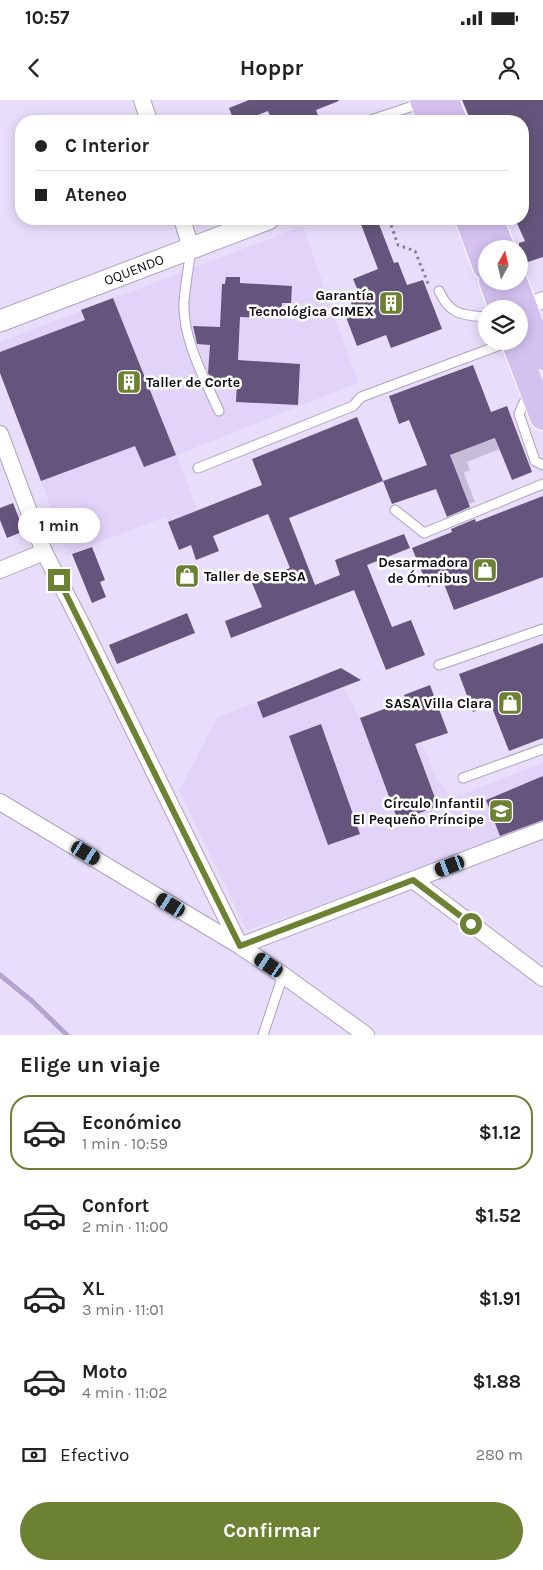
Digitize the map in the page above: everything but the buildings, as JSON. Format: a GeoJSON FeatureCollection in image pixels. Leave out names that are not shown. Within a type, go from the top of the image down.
{"type":"FeatureCollection","features":[{"type":"Feature","properties":{"kind":"main road"},"geometry":{"type":"LineString","coordinates":[[431,105],[445,115]]}},
{"type":"Feature","properties":{"kind":"main road"},"geometry":{"type":"LineString","coordinates":[[470,225],[478,246]]}},
{"type":"Feature","properties":{"kind":"main road"},"geometry":{"type":"LineString","coordinates":[[492,225],[498,240]]}},
{"type":"Feature","properties":{"kind":"main road"},"geometry":{"type":"LineString","coordinates":[[502,290],[514,300]]}},
{"type":"Feature","properties":{"kind":"main road"},"geometry":{"type":"LineString","coordinates":[[528,345],[543,357]]}},
{"type":"Feature","properties":{"kind":"main road"},"geometry":{"type":"LineString","coordinates":[[522,350],[531,386],[543,417]]}},
{"type":"Feature","properties":{"kind":"street"},"geometry":{"type":"LineString","coordinates":[[142,100],[147,115]]}},
{"type":"Feature","properties":{"kind":"street"},"geometry":{"type":"LineString","coordinates":[[184,225],[191,248]]}},
{"type":"Feature","properties":{"kind":"street","name":"OQUENDO"},"geometry":{"type":"LineString","coordinates":[[0,321],[252,225]]}},
{"type":"Feature","properties":{"kind":"street"},"geometry":{"type":"LineString","coordinates":[[0,434],[44,552],[82,623],[240,946]]}},
{"type":"Feature","properties":{"kind":"street"},"geometry":{"type":"LineString","coordinates":[[0,570],[44,552]]}},
{"type":"Feature","properties":{"kind":"street"},"geometry":{"type":"LineString","coordinates":[[0,802],[240,946],[366,1035]]}},
{"type":"Feature","properties":{"kind":"street"},"geometry":{"type":"LineString","coordinates":[[240,946],[543,830]]}},
{"type":"Feature","properties":{"kind":"street"},"geometry":{"type":"LineString","coordinates":[[413,880],[543,978]]}},
{"type":"Feature","properties":{"kind":"lane"},"geometry":{"type":"LineString","coordinates":[[392,115],[431,105]]}},
{"type":"Feature","properties":{"kind":"lane"},"geometry":{"type":"LineString","coordinates":[[191,248],[184,303],[185,320],[193,353],[219,411]]}},
{"type":"Feature","properties":{"kind":"lane"},"geometry":{"type":"LineString","coordinates":[[438,291],[445,304],[452,310],[478,316]]}},
{"type":"Feature","properties":{"kind":"lane"},"geometry":{"type":"LineString","coordinates":[[198,468],[352,406],[361,397],[487,350]]}},
{"type":"Feature","properties":{"kind":"lane"},"geometry":{"type":"LineString","coordinates":[[531,386],[519,414],[535,461],[543,465]]}},
{"type":"Feature","properties":{"kind":"lane"},"geometry":{"type":"LineString","coordinates":[[395,510],[424,533],[543,484]]}},
{"type":"Feature","properties":{"kind":"lane"},"geometry":{"type":"LineString","coordinates":[[439,664],[543,629]]}},
{"type":"Feature","properties":{"kind":"lane"},"geometry":{"type":"LineString","coordinates":[[463,778],[543,750]]}},
{"type":"Feature","properties":{"kind":"lane"},"geometry":{"type":"LineString","coordinates":[[263,1035],[283,975]]}},
{"type":"Feature","properties":{"kind":"shaded area"},"geometry":{"type":"Polygon","coordinates":[[[303,226],[358,383],[177,455],[197,510],[168,522],[165,517],[67,555],[0,373],[0,342],[303,226]]]}},
{"type":"Feature","properties":{"kind":"shaded area"},"geometry":{"type":"Polygon","coordinates":[[[496,438],[500,449],[467,462],[470,470],[464,473],[475,502],[469,504],[450,455],[496,438]]]}},
{"type":"Feature","properties":{"kind":"shaded area"},"geometry":{"type":"Polygon","coordinates":[[[344,687],[360,718],[406,701],[436,778],[452,798],[543,763],[543,825],[476,851],[247,930],[179,791],[217,717],[257,702],[263,718],[344,687]]]}},
{"type":"Feature","properties":{"kind":"waterway"},"geometry":{"type":"LineString","coordinates":[[0,975],[32,1001],[67,1035]]}},
{"type":"Feature","properties":{"kind":"place","name":"Garantía Tecnológica CIMEX"},"geometry":{"type":"Point","coordinates":[391,303]}},
{"type":"Feature","properties":{"kind":"place","name":"Taller de Corte"},"geometry":{"type":"Point","coordinates":[129,382]}},
{"type":"Feature","properties":{"kind":"place","name":"Desarmadora de Ómnibus"},"geometry":{"type":"Point","coordinates":[485,570]}},
{"type":"Feature","properties":{"kind":"place","name":"Taller de SEPSA"},"geometry":{"type":"Point","coordinates":[187,576]}},
{"type":"Feature","properties":{"kind":"place","name":"SASA Villa Clara"},"geometry":{"type":"Point","coordinates":[510,703]}},
{"type":"Feature","properties":{"kind":"place","name":"Círculo Infantil El Pequeño Príncipe"},"geometry":{"type":"Point","coordinates":[501,811]}},
{"type":"Feature","properties":{"kind":"route"},"geometry":{"type":"LineString","coordinates":[[59,580],[82,623],[240,946],[413,880],[471,924]]}}]}
